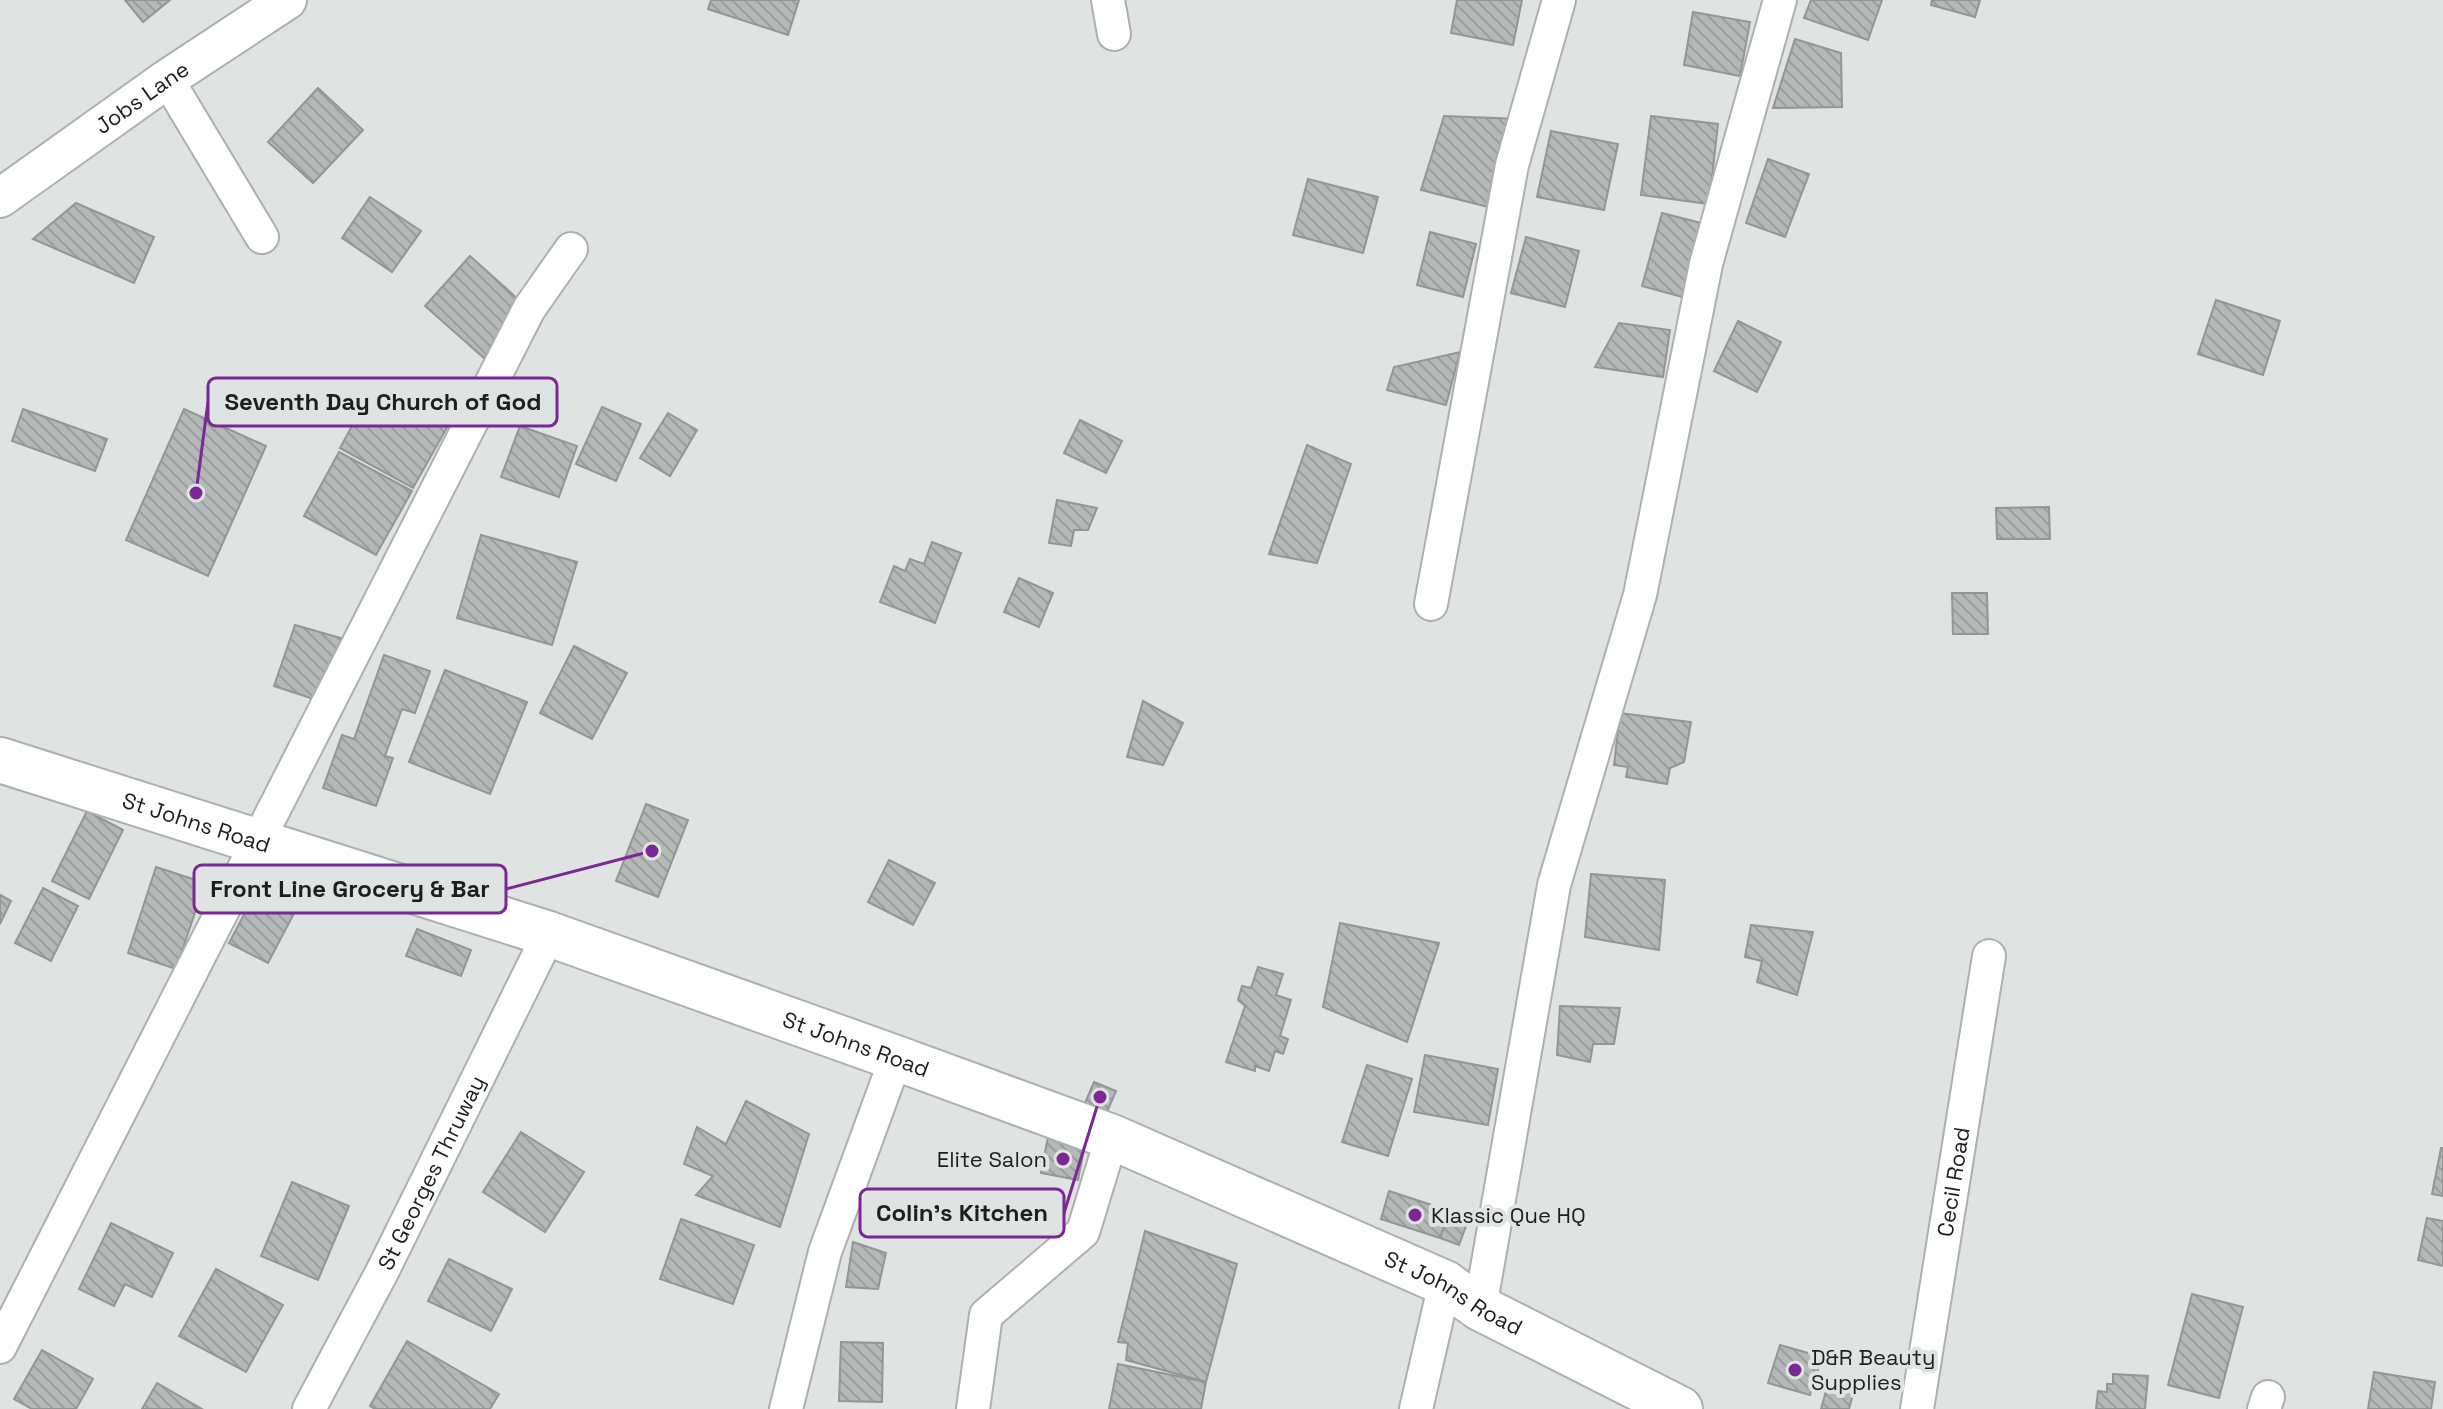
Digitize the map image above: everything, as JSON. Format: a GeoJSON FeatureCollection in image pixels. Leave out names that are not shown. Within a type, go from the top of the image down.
{"type":"FeatureCollection","features":[{"type":"Feature","properties":{"kind":"main road","name":"St Johns Road"},"geometry":{"type":"LineString","coordinates":[[0,760],[549,934],[1112,1137],[1462,1296],[1680,1409]]}},
{"type":"Feature","properties":{"kind":"street","name":"Jobs Lane"},"geometry":{"type":"LineString","coordinates":[[0,198],[167,79],[287,0]]}},
{"type":"Feature","properties":{"kind":"street"},"geometry":{"type":"LineString","coordinates":[[1108,0],[1114,34]]}},
{"type":"Feature","properties":{"kind":"street"},"geometry":{"type":"LineString","coordinates":[[1431,604],[1512,165],[1559,0]]}},
{"type":"Feature","properties":{"kind":"street"},"geometry":{"type":"LineString","coordinates":[[1416,1409],[1462,1296],[1554,885],[1640,595],[1706,264],[1780,0]]}},
{"type":"Feature","properties":{"kind":"street"},"geometry":{"type":"LineString","coordinates":[[167,79],[262,237]]}},
{"type":"Feature","properties":{"kind":"street"},"geometry":{"type":"LineString","coordinates":[[0,1347],[529,309],[571,249]]}},
{"type":"Feature","properties":{"kind":"street","name":"St Georges Thruway"},"geometry":{"type":"LineString","coordinates":[[309,1409],[382,1272],[549,934]]}},
{"type":"Feature","properties":{"kind":"street","name":"Cecil Road"},"geometry":{"type":"LineString","coordinates":[[1917,1409],[1989,956]]}},
{"type":"Feature","properties":{"kind":"street"},"geometry":{"type":"LineString","coordinates":[[786,1409],[825,1252],[896,1058]]}},
{"type":"Feature","properties":{"kind":"street"},"geometry":{"type":"LineString","coordinates":[[973,1409],[986,1315],[1083,1232],[1112,1137]]}},
{"type":"Feature","properties":{"kind":"building"},"geometry":{"type":"Polygon","coordinates":[[[125,0],[170,0],[143,22],[125,0]]]}},
{"type":"Feature","properties":{"kind":"building"},"geometry":{"type":"Polygon","coordinates":[[[711,0],[799,0],[788,35],[708,9],[711,0]]]}},
{"type":"Feature","properties":{"kind":"building"},"geometry":{"type":"Polygon","coordinates":[[[1457,0],[1522,0],[1513,45],[1451,33],[1457,0]]]}},
{"type":"Feature","properties":{"kind":"building"},"geometry":{"type":"Polygon","coordinates":[[[1811,0],[1882,0],[1868,40],[1804,18],[1811,0]]]}},
{"type":"Feature","properties":{"kind":"building"},"geometry":{"type":"Polygon","coordinates":[[[1932,0],[1980,0],[1975,17],[1931,5],[1932,0]]]}},
{"type":"Feature","properties":{"kind":"building"},"geometry":{"type":"Polygon","coordinates":[[[1693,12],[1750,22],[1740,76],[1684,65],[1693,12]]]}},
{"type":"Feature","properties":{"kind":"building"},"geometry":{"type":"Polygon","coordinates":[[[1795,39],[1841,53],[1842,107],[1773,108],[1795,39]]]}},
{"type":"Feature","properties":{"kind":"building"},"geometry":{"type":"Polygon","coordinates":[[[318,88],[363,130],[313,183],[268,142],[318,88]]]}},
{"type":"Feature","properties":{"kind":"building"},"geometry":{"type":"Polygon","coordinates":[[[1444,116],[1520,119],[1504,211],[1421,190],[1444,116]]]}},
{"type":"Feature","properties":{"kind":"building"},"geometry":{"type":"Polygon","coordinates":[[[1651,116],[1718,124],[1709,204],[1641,195],[1651,116]]]}},
{"type":"Feature","properties":{"kind":"building"},"geometry":{"type":"Polygon","coordinates":[[[1551,131],[1618,144],[1604,210],[1537,197],[1551,131]]]}},
{"type":"Feature","properties":{"kind":"building"},"geometry":{"type":"Polygon","coordinates":[[[1768,159],[1809,174],[1785,237],[1746,223],[1768,159]]]}},
{"type":"Feature","properties":{"kind":"building"},"geometry":{"type":"Polygon","coordinates":[[[1308,179],[1378,197],[1363,253],[1293,235],[1308,179]]]}},
{"type":"Feature","properties":{"kind":"building"},"geometry":{"type":"Polygon","coordinates":[[[370,197],[421,231],[392,272],[342,238],[370,197]]]}},
{"type":"Feature","properties":{"kind":"building"},"geometry":{"type":"Polygon","coordinates":[[[76,203],[154,237],[134,283],[33,239],[76,203]]]}},
{"type":"Feature","properties":{"kind":"building"},"geometry":{"type":"Polygon","coordinates":[[[1662,213],[1705,224],[1686,298],[1642,286],[1662,213]]]}},
{"type":"Feature","properties":{"kind":"building"},"geometry":{"type":"Polygon","coordinates":[[[1430,232],[1476,244],[1463,297],[1417,285],[1430,232]]]}},
{"type":"Feature","properties":{"kind":"building"},"geometry":{"type":"Polygon","coordinates":[[[1526,237],[1579,251],[1565,307],[1511,293],[1526,237]]]}},
{"type":"Feature","properties":{"kind":"building"},"geometry":{"type":"Polygon","coordinates":[[[470,256],[529,309],[484,358],[425,306],[470,256]]]}},
{"type":"Feature","properties":{"kind":"building"},"geometry":{"type":"Polygon","coordinates":[[[2216,300],[2280,321],[2263,375],[2198,354],[2216,300]]]}},
{"type":"Feature","properties":{"kind":"building"},"geometry":{"type":"Polygon","coordinates":[[[1738,321],[1781,342],[1757,392],[1714,371],[1738,321]]]}},
{"type":"Feature","properties":{"kind":"building"},"geometry":{"type":"Polygon","coordinates":[[[1619,323],[1670,330],[1663,377],[1595,367],[1619,323]]]}},
{"type":"Feature","properties":{"kind":"building"},"geometry":{"type":"Polygon","coordinates":[[[1460,352],[1446,405],[1387,390],[1394,367],[1460,352]]]}},
{"type":"Feature","properties":{"kind":"building"},"geometry":{"type":"Polygon","coordinates":[[[375,383],[449,424],[413,488],[340,448],[375,383]]]}},
{"type":"Feature","properties":{"kind":"building"},"geometry":{"type":"Polygon","coordinates":[[[602,407],[641,424],[616,481],[576,464],[602,407]]]}},
{"type":"Feature","properties":{"kind":"building"},"geometry":{"type":"Polygon","coordinates":[[[23,409],[107,439],[95,471],[12,441],[23,409]]]}},
{"type":"Feature","properties":{"kind":"building"},"geometry":{"type":"Polygon","coordinates":[[[184,409],[266,446],[208,576],[126,540],[184,409]]]}},
{"type":"Feature","properties":{"kind":"building"},"geometry":{"type":"Polygon","coordinates":[[[668,413],[697,430],[670,476],[640,458],[668,413]]]}},
{"type":"Feature","properties":{"kind":"building"},"geometry":{"type":"Polygon","coordinates":[[[1080,420],[1122,441],[1106,473],[1064,453],[1080,420]]]}},
{"type":"Feature","properties":{"kind":"building"},"geometry":{"type":"Polygon","coordinates":[[[520,426],[577,446],[559,497],[501,477],[520,426]]]}},
{"type":"Feature","properties":{"kind":"building"},"geometry":{"type":"Polygon","coordinates":[[[1307,445],[1351,464],[1317,563],[1269,554],[1307,445]]]}},
{"type":"Feature","properties":{"kind":"building"},"geometry":{"type":"Polygon","coordinates":[[[339,452],[412,491],[376,555],[304,516],[339,452]]]}},
{"type":"Feature","properties":{"kind":"building"},"geometry":{"type":"Polygon","coordinates":[[[1057,500],[1097,508],[1088,530],[1074,530],[1071,546],[1049,543],[1057,500]]]}},
{"type":"Feature","properties":{"kind":"building"},"geometry":{"type":"Polygon","coordinates":[[[2049,507],[2050,539],[1997,539],[1996,508],[2049,507]]]}},
{"type":"Feature","properties":{"kind":"building"},"geometry":{"type":"Polygon","coordinates":[[[481,535],[577,562],[552,645],[457,618],[481,535]]]}},
{"type":"Feature","properties":{"kind":"building"},"geometry":{"type":"Polygon","coordinates":[[[932,542],[961,553],[935,623],[880,602],[894,566],[905,571],[910,559],[924,564],[932,542]]]}},
{"type":"Feature","properties":{"kind":"building"},"geometry":{"type":"Polygon","coordinates":[[[1019,578],[1053,593],[1039,627],[1004,612],[1019,578]]]}},
{"type":"Feature","properties":{"kind":"building"},"geometry":{"type":"Polygon","coordinates":[[[1952,593],[1987,593],[1988,634],[1953,634],[1952,593]]]}},
{"type":"Feature","properties":{"kind":"building"},"geometry":{"type":"Polygon","coordinates":[[[295,625],[355,642],[323,702],[274,686],[295,625]]]}},
{"type":"Feature","properties":{"kind":"building"},"geometry":{"type":"Polygon","coordinates":[[[574,646],[627,673],[592,739],[540,713],[574,646]]]}},
{"type":"Feature","properties":{"kind":"building"},"geometry":{"type":"Polygon","coordinates":[[[384,655],[430,671],[415,713],[402,709],[385,756],[393,758],[376,806],[323,788],[342,735],[354,739],[384,655]]]}},
{"type":"Feature","properties":{"kind":"building"},"geometry":{"type":"Polygon","coordinates":[[[445,670],[527,702],[490,794],[409,762],[445,670]]]}},
{"type":"Feature","properties":{"kind":"building"},"geometry":{"type":"Polygon","coordinates":[[[1143,701],[1183,723],[1163,765],[1127,757],[1143,701]]]}},
{"type":"Feature","properties":{"kind":"building"},"geometry":{"type":"Polygon","coordinates":[[[1620,713],[1691,722],[1684,762],[1670,768],[1667,784],[1626,777],[1628,767],[1614,765],[1620,713]]]}},
{"type":"Feature","properties":{"kind":"building"},"geometry":{"type":"Polygon","coordinates":[[[646,804],[688,820],[658,897],[616,881],[646,804]]]}},
{"type":"Feature","properties":{"kind":"building"},"geometry":{"type":"Polygon","coordinates":[[[87,811],[123,830],[89,899],[52,881],[87,811]]]}},
{"type":"Feature","properties":{"kind":"building"},"geometry":{"type":"Polygon","coordinates":[[[889,860],[935,883],[913,925],[868,902],[889,860]]]}},
{"type":"Feature","properties":{"kind":"building"},"geometry":{"type":"Polygon","coordinates":[[[156,867],[205,883],[176,969],[128,953],[156,867]]]}},
{"type":"Feature","properties":{"kind":"building"},"geometry":{"type":"Polygon","coordinates":[[[1591,874],[1665,880],[1659,950],[1585,937],[1591,874]]]}},
{"type":"Feature","properties":{"kind":"building"},"geometry":{"type":"Polygon","coordinates":[[[261,882],[300,902],[268,963],[229,943],[261,882]]]}},
{"type":"Feature","properties":{"kind":"building"},"geometry":{"type":"Polygon","coordinates":[[[43,888],[78,906],[51,961],[15,943],[43,888]]]}},
{"type":"Feature","properties":{"kind":"building"},"geometry":{"type":"Polygon","coordinates":[[[0,895],[11,901],[0,924],[0,895]]]}},
{"type":"Feature","properties":{"kind":"building"},"geometry":{"type":"Polygon","coordinates":[[[1340,923],[1439,943],[1407,1042],[1323,1007],[1340,923]]]}},
{"type":"Feature","properties":{"kind":"building"},"geometry":{"type":"Polygon","coordinates":[[[1751,925],[1813,932],[1797,995],[1757,982],[1762,961],[1745,957],[1751,925]]]}},
{"type":"Feature","properties":{"kind":"building"},"geometry":{"type":"Polygon","coordinates":[[[417,929],[471,950],[461,976],[406,956],[417,929]]]}},
{"type":"Feature","properties":{"kind":"building"},"geometry":{"type":"Polygon","coordinates":[[[1258,967],[1283,974],[1276,995],[1291,1000],[1280,1036],[1288,1039],[1283,1054],[1275,1051],[1269,1071],[1255,1066],[1255,1071],[1226,1062],[1245,1006],[1238,1000],[1242,986],[1251,988],[1258,967]]]}},
{"type":"Feature","properties":{"kind":"building"},"geometry":{"type":"Polygon","coordinates":[[[1560,1006],[1620,1008],[1614,1044],[1593,1044],[1590,1062],[1557,1055],[1560,1006]]]}},
{"type":"Feature","properties":{"kind":"building"},"geometry":{"type":"Polygon","coordinates":[[[1425,1055],[1498,1069],[1488,1125],[1414,1112],[1425,1055]]]}},
{"type":"Feature","properties":{"kind":"building"},"geometry":{"type":"Polygon","coordinates":[[[1367,1065],[1412,1079],[1388,1156],[1342,1142],[1367,1065]]]}},
{"type":"Feature","properties":{"kind":"building"},"geometry":{"type":"Polygon","coordinates":[[[1094,1082],[1116,1091],[1107,1112],[1085,1103],[1094,1082]]]}},
{"type":"Feature","properties":{"kind":"building"},"geometry":{"type":"Polygon","coordinates":[[[746,1101],[809,1134],[780,1227],[696,1195],[713,1176],[684,1164],[697,1127],[726,1144],[746,1101]]]}},
{"type":"Feature","properties":{"kind":"building"},"geometry":{"type":"Polygon","coordinates":[[[521,1132],[584,1172],[545,1232],[483,1192],[521,1132]]]}},
{"type":"Feature","properties":{"kind":"building","name":"Elite Salon"},"geometry":{"type":"Polygon","coordinates":[[[1048,1137],[1085,1144],[1078,1180],[1041,1173],[1048,1137]]]}},
{"type":"Feature","properties":{"kind":"building"},"geometry":{"type":"Polygon","coordinates":[[[2443,1148],[2443,1196],[2432,1194],[2443,1148]]]}},
{"type":"Feature","properties":{"kind":"building"},"geometry":{"type":"Polygon","coordinates":[[[292,1182],[349,1206],[318,1280],[261,1256],[292,1182]]]}},
{"type":"Feature","properties":{"kind":"building","name":"Klassic Que HQ"},"geometry":{"type":"Polygon","coordinates":[[[1389,1191],[1450,1211],[1440,1238],[1381,1219],[1389,1191]]]}},
{"type":"Feature","properties":{"kind":"building"},"geometry":{"type":"Polygon","coordinates":[[[1450,1211],[1469,1218],[1459,1245],[1440,1238],[1450,1211]]]}},
{"type":"Feature","properties":{"kind":"building"},"geometry":{"type":"Polygon","coordinates":[[[2427,1218],[2443,1221],[2443,1266],[2418,1260],[2427,1218]]]}},
{"type":"Feature","properties":{"kind":"building"},"geometry":{"type":"Polygon","coordinates":[[[681,1219],[754,1245],[733,1304],[660,1279],[681,1219]]]}},
{"type":"Feature","properties":{"kind":"building"},"geometry":{"type":"Polygon","coordinates":[[[111,1223],[173,1253],[152,1297],[125,1284],[114,1306],[79,1289],[111,1223]]]}},
{"type":"Feature","properties":{"kind":"building"},"geometry":{"type":"Polygon","coordinates":[[[1145,1231],[1237,1264],[1206,1382],[1126,1360],[1128,1343],[1118,1342],[1145,1231]]]}},
{"type":"Feature","properties":{"kind":"building"},"geometry":{"type":"Polygon","coordinates":[[[853,1242],[886,1253],[878,1289],[846,1287],[853,1242]]]}},
{"type":"Feature","properties":{"kind":"building"},"geometry":{"type":"Polygon","coordinates":[[[449,1259],[512,1289],[491,1331],[428,1301],[449,1259]]]}},
{"type":"Feature","properties":{"kind":"building"},"geometry":{"type":"Polygon","coordinates":[[[216,1269],[283,1305],[246,1372],[179,1336],[216,1269]]]}},
{"type":"Feature","properties":{"kind":"building"},"geometry":{"type":"Polygon","coordinates":[[[2192,1294],[2243,1307],[2219,1398],[2168,1385],[2192,1294]]]}},
{"type":"Feature","properties":{"kind":"building"},"geometry":{"type":"Polygon","coordinates":[[[407,1341],[499,1394],[490,1409],[375,1409],[370,1406],[407,1341]]]}},
{"type":"Feature","properties":{"kind":"building"},"geometry":{"type":"Polygon","coordinates":[[[841,1342],[883,1343],[882,1402],[839,1401],[841,1342]]]}},
{"type":"Feature","properties":{"kind":"building","name":"D&R Beauty Supplies"},"geometry":{"type":"Polygon","coordinates":[[[1780,1345],[1822,1357],[1810,1395],[1768,1383],[1780,1345]]]}},
{"type":"Feature","properties":{"kind":"building"},"geometry":{"type":"Polygon","coordinates":[[[42,1350],[93,1379],[76,1409],[32,1409],[14,1399],[42,1350]]]}},
{"type":"Feature","properties":{"kind":"building"},"geometry":{"type":"Polygon","coordinates":[[[1118,1364],[1206,1382],[1201,1409],[1109,1409],[1118,1364]]]}},
{"type":"Feature","properties":{"kind":"building"},"geometry":{"type":"Polygon","coordinates":[[[2374,1372],[2435,1382],[2431,1409],[2368,1409],[2374,1372]]]}},
{"type":"Feature","properties":{"kind":"building"},"geometry":{"type":"Polygon","coordinates":[[[2113,1374],[2148,1376],[2145,1409],[2096,1409],[2098,1391],[2107,1392],[2107,1384],[2113,1384],[2113,1374]]]}},
{"type":"Feature","properties":{"kind":"building"},"geometry":{"type":"Polygon","coordinates":[[[157,1383],[202,1409],[142,1409],[157,1383]]]}},
{"type":"Feature","properties":{"kind":"building"},"geometry":{"type":"Polygon","coordinates":[[[1828,1384],[1854,1391],[1849,1409],[1821,1409],[1828,1384]]]}},
{"type":"Feature","properties":{"kind":"place","name":"Seventh Day Church of God"},"geometry":{"type":"Point","coordinates":[196,493]}},
{"type":"Feature","properties":{"kind":"place","name":"Front Line Grocery & Bar"},"geometry":{"type":"Point","coordinates":[652,851]}},
{"type":"Feature","properties":{"kind":"place","name":"Colin's Kitchen"},"geometry":{"type":"Point","coordinates":[1100,1097]}},
{"type":"Feature","properties":{"kind":"place","name":"Elite Salon"},"geometry":{"type":"Point","coordinates":[1063,1159]}},
{"type":"Feature","properties":{"kind":"place","name":"Klassic Que HQ"},"geometry":{"type":"Point","coordinates":[1415,1215]}},
{"type":"Feature","properties":{"kind":"place","name":"D&R Beauty Supplies"},"geometry":{"type":"Point","coordinates":[1795,1370]}}]}
